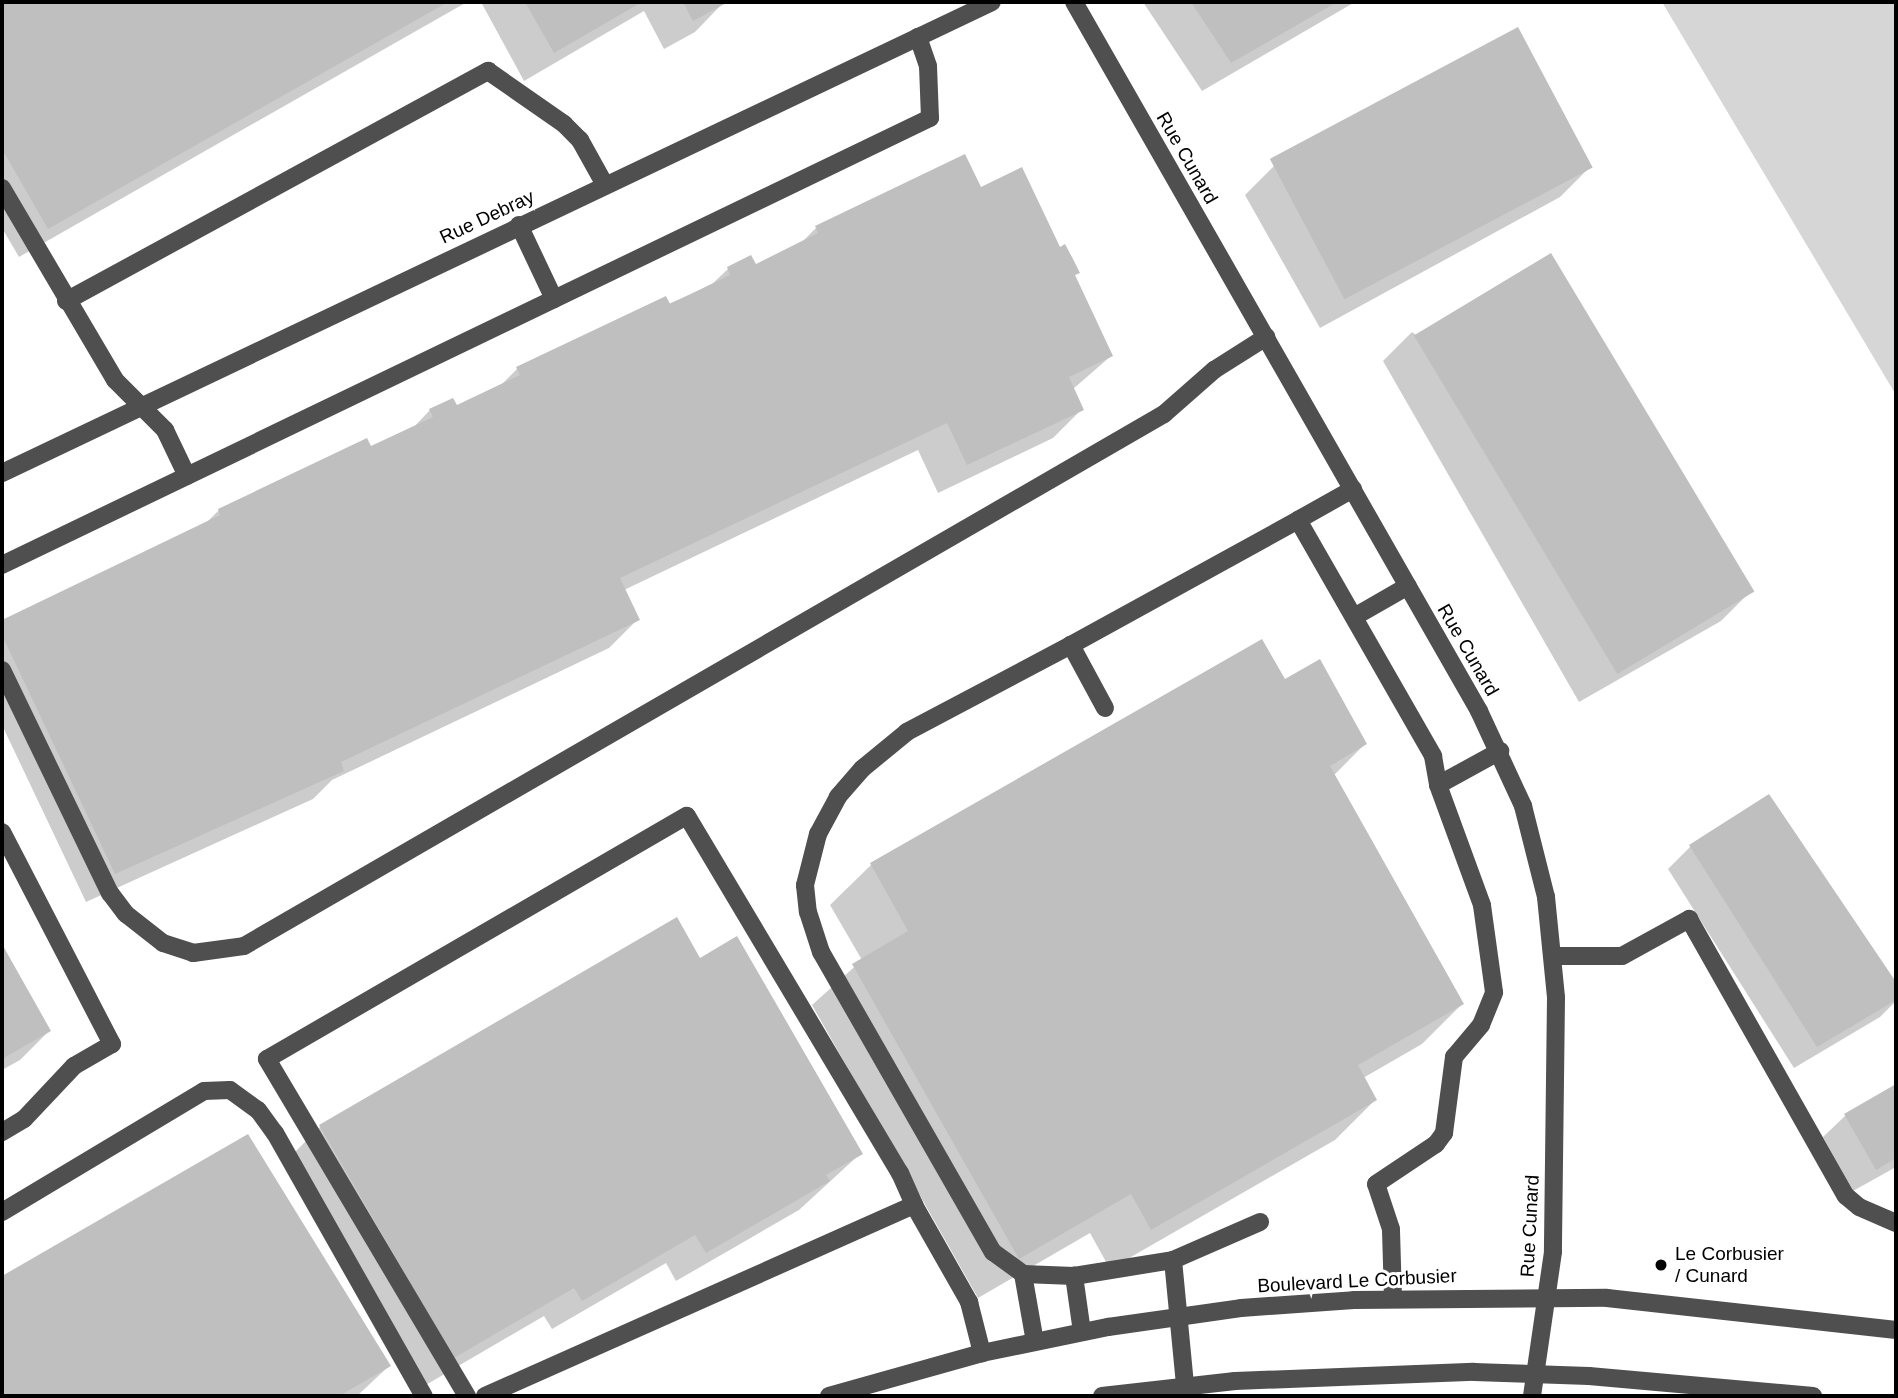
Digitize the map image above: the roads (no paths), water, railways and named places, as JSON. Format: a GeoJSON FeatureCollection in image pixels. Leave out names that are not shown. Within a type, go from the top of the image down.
{"type":"FeatureCollection","features":[{"type":"Feature","properties":{"kind":"street","name":"Rue Debray"},"geometry":{"type":"LineString","coordinates":[[2,473],[140,405],[992,2]]}},
{"type":"Feature","properties":{"kind":"street","name":"Rue Cunard"},"geometry":{"type":"LineString","coordinates":[[1073,2],[1500,751],[1535,846],[1553,956],[1554,1201],[1548,1297],[1532,1396]]}},
{"type":"Feature","properties":{"kind":"street"},"geometry":{"type":"LineString","coordinates":[[2,565],[930,118],[928,66],[918,37]]}},
{"type":"Feature","properties":{"kind":"street"},"geometry":{"type":"LineString","coordinates":[[65,301],[488,71],[564,124],[585,148],[605,185]]}},
{"type":"Feature","properties":{"kind":"street"},"geometry":{"type":"LineString","coordinates":[[2,188],[65,301],[115,380],[165,430],[187,476]]}},
{"type":"Feature","properties":{"kind":"street"},"geometry":{"type":"LineString","coordinates":[[519,225],[554,299]]}},
{"type":"Feature","properties":{"kind":"street"},"geometry":{"type":"LineString","coordinates":[[2,670],[110,893],[126,914],[163,943],[193,953],[244,946],[1164,414],[1214,370],[1266,337]]}},
{"type":"Feature","properties":{"kind":"street"},"geometry":{"type":"LineString","coordinates":[[1260,1222],[1173,1260],[1074,1276],[1023,1274],[993,1252],[821,951],[808,912],[805,885],[818,834],[838,797],[862,769],[907,732],[1353,489]]}},
{"type":"Feature","properties":{"kind":"street"},"geometry":{"type":"LineString","coordinates":[[1298,520],[1433,756],[1438,785],[1482,905],[1494,992],[1481,1025],[1454,1057],[1444,1133],[1436,1144],[1376,1184],[1391,1229],[1393,1298]]}},
{"type":"Feature","properties":{"kind":"street"},"geometry":{"type":"LineString","coordinates":[[1354,617],[1408,586]]}},
{"type":"Feature","properties":{"kind":"street"},"geometry":{"type":"LineString","coordinates":[[1071,645],[1105,708]]}},
{"type":"Feature","properties":{"kind":"street"},"geometry":{"type":"LineString","coordinates":[[1438,785],[1500,751]]}},
{"type":"Feature","properties":{"kind":"street"},"geometry":{"type":"LineString","coordinates":[[467,1396],[267,1059],[687,816],[900,1173],[914,1205],[969,1302],[982,1353]]}},
{"type":"Feature","properties":{"kind":"street"},"geometry":{"type":"LineString","coordinates":[[2,832],[112,1044],[74,1066],[24,1119],[2,1132]]}},
{"type":"Feature","properties":{"kind":"street"},"geometry":{"type":"LineString","coordinates":[[1553,956],[1622,956],[1689,919],[1846,1196],[1858,1207],[1896,1223]]}},
{"type":"Feature","properties":{"kind":"street"},"geometry":{"type":"LineString","coordinates":[[2,1212],[204,1091],[230,1090],[258,1110],[275,1133],[424,1396]]}},
{"type":"Feature","properties":{"kind":"street"},"geometry":{"type":"LineString","coordinates":[[485,1396],[914,1205]]}},
{"type":"Feature","properties":{"kind":"street"},"geometry":{"type":"LineString","coordinates":[[1173,1260],[1181,1316],[1186,1390]]}},
{"type":"Feature","properties":{"kind":"street"},"geometry":{"type":"LineString","coordinates":[[1023,1274],[1035,1342]]}},
{"type":"Feature","properties":{"kind":"street"},"geometry":{"type":"LineString","coordinates":[[1074,1276],[1082,1332]]}},
{"type":"Feature","properties":{"kind":"street","name":"Boulevard Le Corbusier"},"geometry":{"type":"LineString","coordinates":[[829,1396],[982,1353],[1082,1332],[1181,1316],[1393,1298],[1548,1297],[1629,1300],[1893,1330]]}},
{"type":"Feature","properties":{"kind":"street"},"geometry":{"type":"LineString","coordinates":[[1893,1330],[1896,1311]]}},
{"type":"Feature","properties":{"kind":"street"},"geometry":{"type":"LineString","coordinates":[[1101,1396],[1379,1374],[1535,1373],[1813,1396]]}},
{"type":"Feature","properties":{"kind":"place","name":"Le Corbusier / Cunard"},"geometry":{"type":"Point","coordinates":[1661,1265]}}]}
